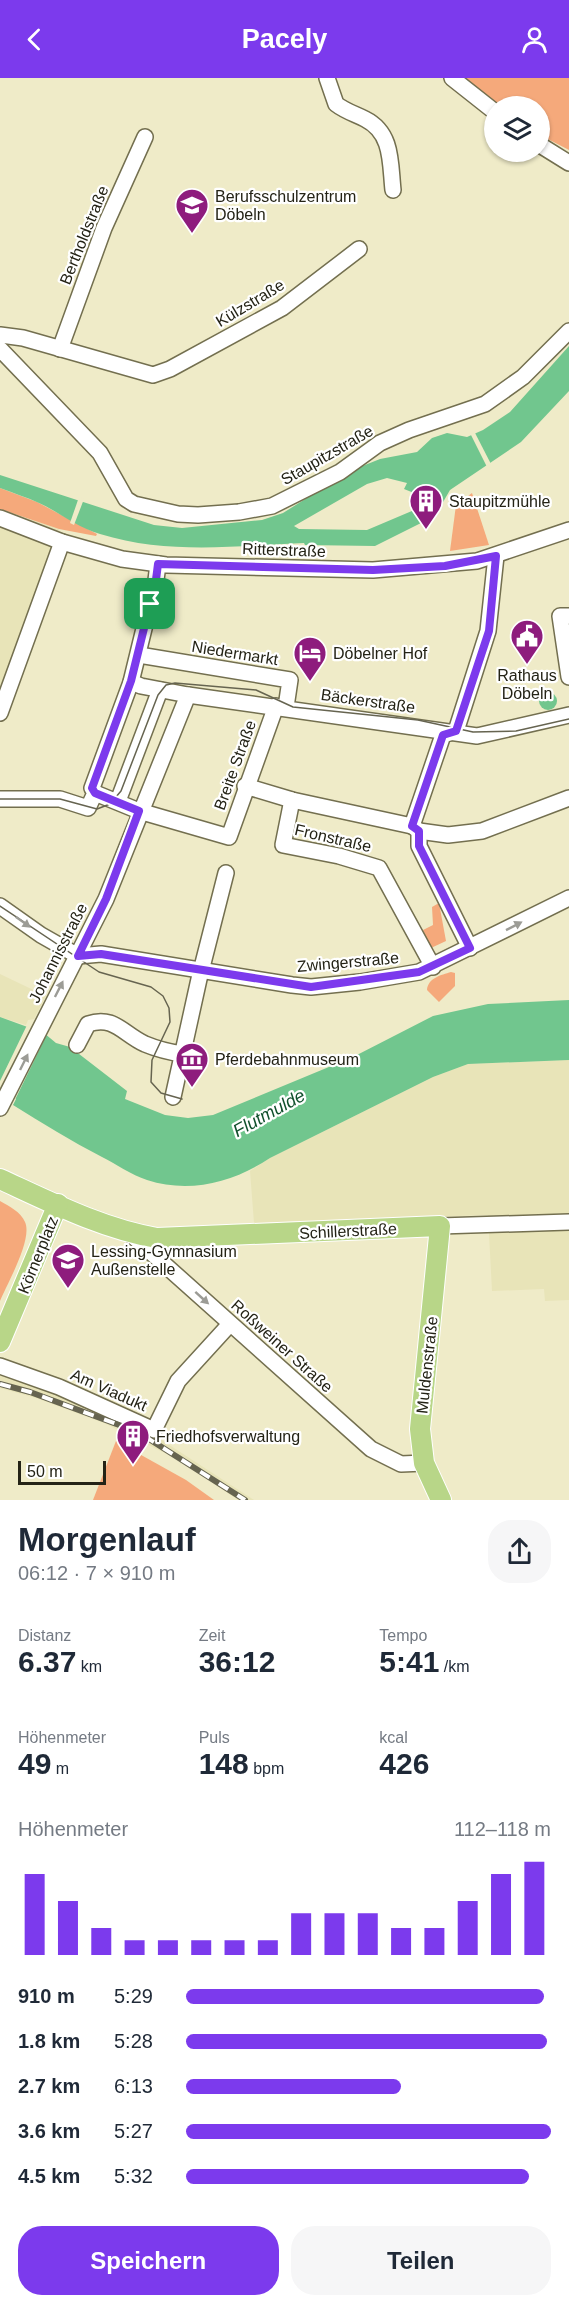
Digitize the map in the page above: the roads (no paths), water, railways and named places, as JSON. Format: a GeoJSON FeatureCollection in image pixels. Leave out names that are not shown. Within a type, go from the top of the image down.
{"type":"FeatureCollection","features":[{"type":"Feature","properties":{"kind":"main road","name":"Körnerplatz"},"geometry":{"type":"LineString","coordinates":[[0,1179],[127,1232]]}},
{"type":"Feature","properties":{"kind":"main road","name":"Körnerplatz"},"geometry":{"type":"LineString","coordinates":[[1,1336],[58,1204]]}},
{"type":"Feature","properties":{"kind":"main road","name":"Schillerstraße"},"geometry":{"type":"LineString","coordinates":[[127,1232],[174,1239],[440,1226]]}},
{"type":"Feature","properties":{"kind":"main road","name":"Muldenstraße"},"geometry":{"type":"LineString","coordinates":[[440,1226],[422,1395],[420,1444],[424,1463],[441,1500]]}},
{"type":"Feature","properties":{"kind":"street"},"geometry":{"type":"LineString","coordinates":[[327,78],[336,104],[368,120],[385,139],[390,153],[393,190]]}},
{"type":"Feature","properties":{"kind":"street"},"geometry":{"type":"LineString","coordinates":[[452,78],[484,103]]}},
{"type":"Feature","properties":{"kind":"street","name":"Bertholdstraße"},"geometry":{"type":"LineString","coordinates":[[60,349],[104,228],[145,137]]}},
{"type":"Feature","properties":{"kind":"street"},"geometry":{"type":"LineString","coordinates":[[550,151],[569,163]]}},
{"type":"Feature","properties":{"kind":"street","name":"Külzstraße"},"geometry":{"type":"LineString","coordinates":[[60,349],[153,375],[170,369],[282,308],[359,249]]}},
{"type":"Feature","properties":{"kind":"street","name":"Staupitzstraße"},"geometry":{"type":"LineString","coordinates":[[0,349],[100,453],[126,499],[134,504],[178,514],[198,514],[239,512],[272,506],[340,472],[380,443],[409,430],[485,404],[524,377],[569,331]]}},
{"type":"Feature","properties":{"kind":"street"},"geometry":{"type":"LineString","coordinates":[[0,335],[23,338],[60,349]]}},
{"type":"Feature","properties":{"kind":"street","name":"Ritterstraße"},"geometry":{"type":"LineString","coordinates":[[0,518],[62,542],[122,559],[158,564],[405,570],[477,561],[569,530]]}},
{"type":"Feature","properties":{"kind":"street"},"geometry":{"type":"LineString","coordinates":[[0,713],[62,542]]}},
{"type":"Feature","properties":{"kind":"street"},"geometry":{"type":"LineString","coordinates":[[470,948],[419,846],[415,828],[443,735],[456,731],[489,631],[496,556]]}},
{"type":"Feature","properties":{"kind":"street"},"geometry":{"type":"LineString","coordinates":[[158,564],[153,603],[150,604],[139,655],[92,788],[95,793],[139,811],[188,694]]}},
{"type":"Feature","properties":{"kind":"street"},"geometry":{"type":"LineString","coordinates":[[565,616],[568,676]]}},
{"type":"Feature","properties":{"kind":"street","name":"Niedermarkt"},"geometry":{"type":"LineString","coordinates":[[139,655],[290,680],[281,707]]}},
{"type":"Feature","properties":{"kind":"street"},"geometry":{"type":"LineString","coordinates":[[131,681],[160,690],[281,707]]}},
{"type":"Feature","properties":{"kind":"street"},"geometry":{"type":"LineString","coordinates":[[118,801],[160,690]]}},
{"type":"Feature","properties":{"kind":"street","name":"Bäckerstraße"},"geometry":{"type":"LineString","coordinates":[[281,707],[456,731],[477,736],[569,715]]}},
{"type":"Feature","properties":{"kind":"street","name":"Breite Straße"},"geometry":{"type":"LineString","coordinates":[[139,811],[229,837],[245,786],[281,707]]}},
{"type":"Feature","properties":{"kind":"street","name":"Fronstraße"},"geometry":{"type":"LineString","coordinates":[[245,786],[292,800],[448,835],[482,831],[569,798]]}},
{"type":"Feature","properties":{"kind":"street"},"geometry":{"type":"LineString","coordinates":[[0,799],[60,799],[88,808],[95,793]]}},
{"type":"Feature","properties":{"kind":"street","name":"Fronstraße"},"geometry":{"type":"LineString","coordinates":[[292,800],[283,845],[339,856],[379,868],[433,967]]}},
{"type":"Feature","properties":{"kind":"street","name":"Johannisstraße"},"geometry":{"type":"LineString","coordinates":[[2,1104],[106,899],[139,811]]}},
{"type":"Feature","properties":{"kind":"street"},"geometry":{"type":"LineString","coordinates":[[173,1097],[226,873]]}},
{"type":"Feature","properties":{"kind":"street","name":"Zwingerstraße"},"geometry":{"type":"LineString","coordinates":[[78,956],[101,954],[311,987],[382,979],[433,967],[569,898]]}},
{"type":"Feature","properties":{"kind":"street"},"geometry":{"type":"LineString","coordinates":[[0,906],[41,935],[78,956]]}},
{"type":"Feature","properties":{"kind":"street"},"geometry":{"type":"LineString","coordinates":[[77,1046],[88,1024],[100,1020],[145,1044],[182,1054]]}},
{"type":"Feature","properties":{"kind":"street","name":"Schillerstraße"},"geometry":{"type":"LineString","coordinates":[[440,1226],[569,1222]]}},
{"type":"Feature","properties":{"kind":"street","name":"Roßweiner Straße"},"geometry":{"type":"LineString","coordinates":[[127,1232],[371,1449],[401,1464],[424,1463]]}},
{"type":"Feature","properties":{"kind":"street","name":"Am Viadukt"},"geometry":{"type":"LineString","coordinates":[[0,1366],[59,1387],[154,1430],[178,1381],[230,1323]]}},
{"type":"Feature","properties":{"kind":"water"},"geometry":{"type":"Polygon","coordinates":[[[569,346],[569,391],[521,442],[450,490],[435,516],[375,546],[305,545],[304,543],[202,548],[125,541],[92,531],[39,503],[0,488],[0,475],[154,525],[182,528],[262,520],[283,513],[350,471],[380,459],[417,452],[432,438],[447,433],[467,437],[483,430],[510,412],[569,346]],[[387,478],[367,484],[294,526],[299,529],[367,530],[426,505],[429,499],[404,489],[407,483],[387,478]]]}},
{"type":"Feature","properties":{"kind":"water"},"geometry":{"type":"Polygon","coordinates":[[[548,692],[554,695],[557,701],[554,707],[548,710],[542,707],[539,701],[542,695],[548,692]]]}},
{"type":"Feature","properties":{"kind":"water","name":"Flutmulde"},"geometry":{"type":"Polygon","coordinates":[[[569,1000],[569,1060],[468,1064],[433,1077],[242,1174],[195,1186],[163,1184],[141,1178],[79,1145],[13,1105],[16,1099],[0,1091],[0,1017],[44,1033],[56,1043],[70,1047],[127,1091],[125,1099],[165,1115],[188,1118],[213,1115],[353,1057],[433,1016],[488,1004],[569,1000]]]}},
{"type":"Feature","properties":{"kind":"tram line"},"geometry":{"type":"LineString","coordinates":[[0,799],[60,799],[97,809],[110,804],[121,791],[158,695],[166,685],[175,683],[256,690],[293,707],[418,720],[473,732],[516,731],[569,719]]}},
{"type":"Feature","properties":{"kind":"tram line"},"geometry":{"type":"LineString","coordinates":[[0,906],[99,972],[151,987],[163,996],[169,1008],[170,1022],[152,1060],[151,1082],[161,1093],[182,1099]]}},
{"type":"Feature","properties":{"kind":"railway"},"geometry":{"type":"LineString","coordinates":[[0,1384],[30,1392],[138,1432],[245,1500]]}},
{"type":"Feature","properties":{"kind":"place","name":"Berufsschulzentrum Döbeln"},"geometry":{"type":"Point","coordinates":[192,234]}},
{"type":"Feature","properties":{"kind":"place","name":"Staupitzmühle"},"geometry":{"type":"Point","coordinates":[426,530]}},
{"type":"Feature","properties":{"kind":"place","name":"Rathaus Döbeln"},"geometry":{"type":"Point","coordinates":[527,665]}},
{"type":"Feature","properties":{"kind":"place","name":"Döbelner Hof"},"geometry":{"type":"Point","coordinates":[310,682]}},
{"type":"Feature","properties":{"kind":"place","name":"Pferdebahnmuseum"},"geometry":{"type":"Point","coordinates":[192,1088]}},
{"type":"Feature","properties":{"kind":"place","name":"Lessing-Gymnasium Außenstelle"},"geometry":{"type":"Point","coordinates":[68,1289]}},
{"type":"Feature","properties":{"kind":"place","name":"Friedhofsverwaltung"},"geometry":{"type":"Point","coordinates":[133,1465]}}]}
